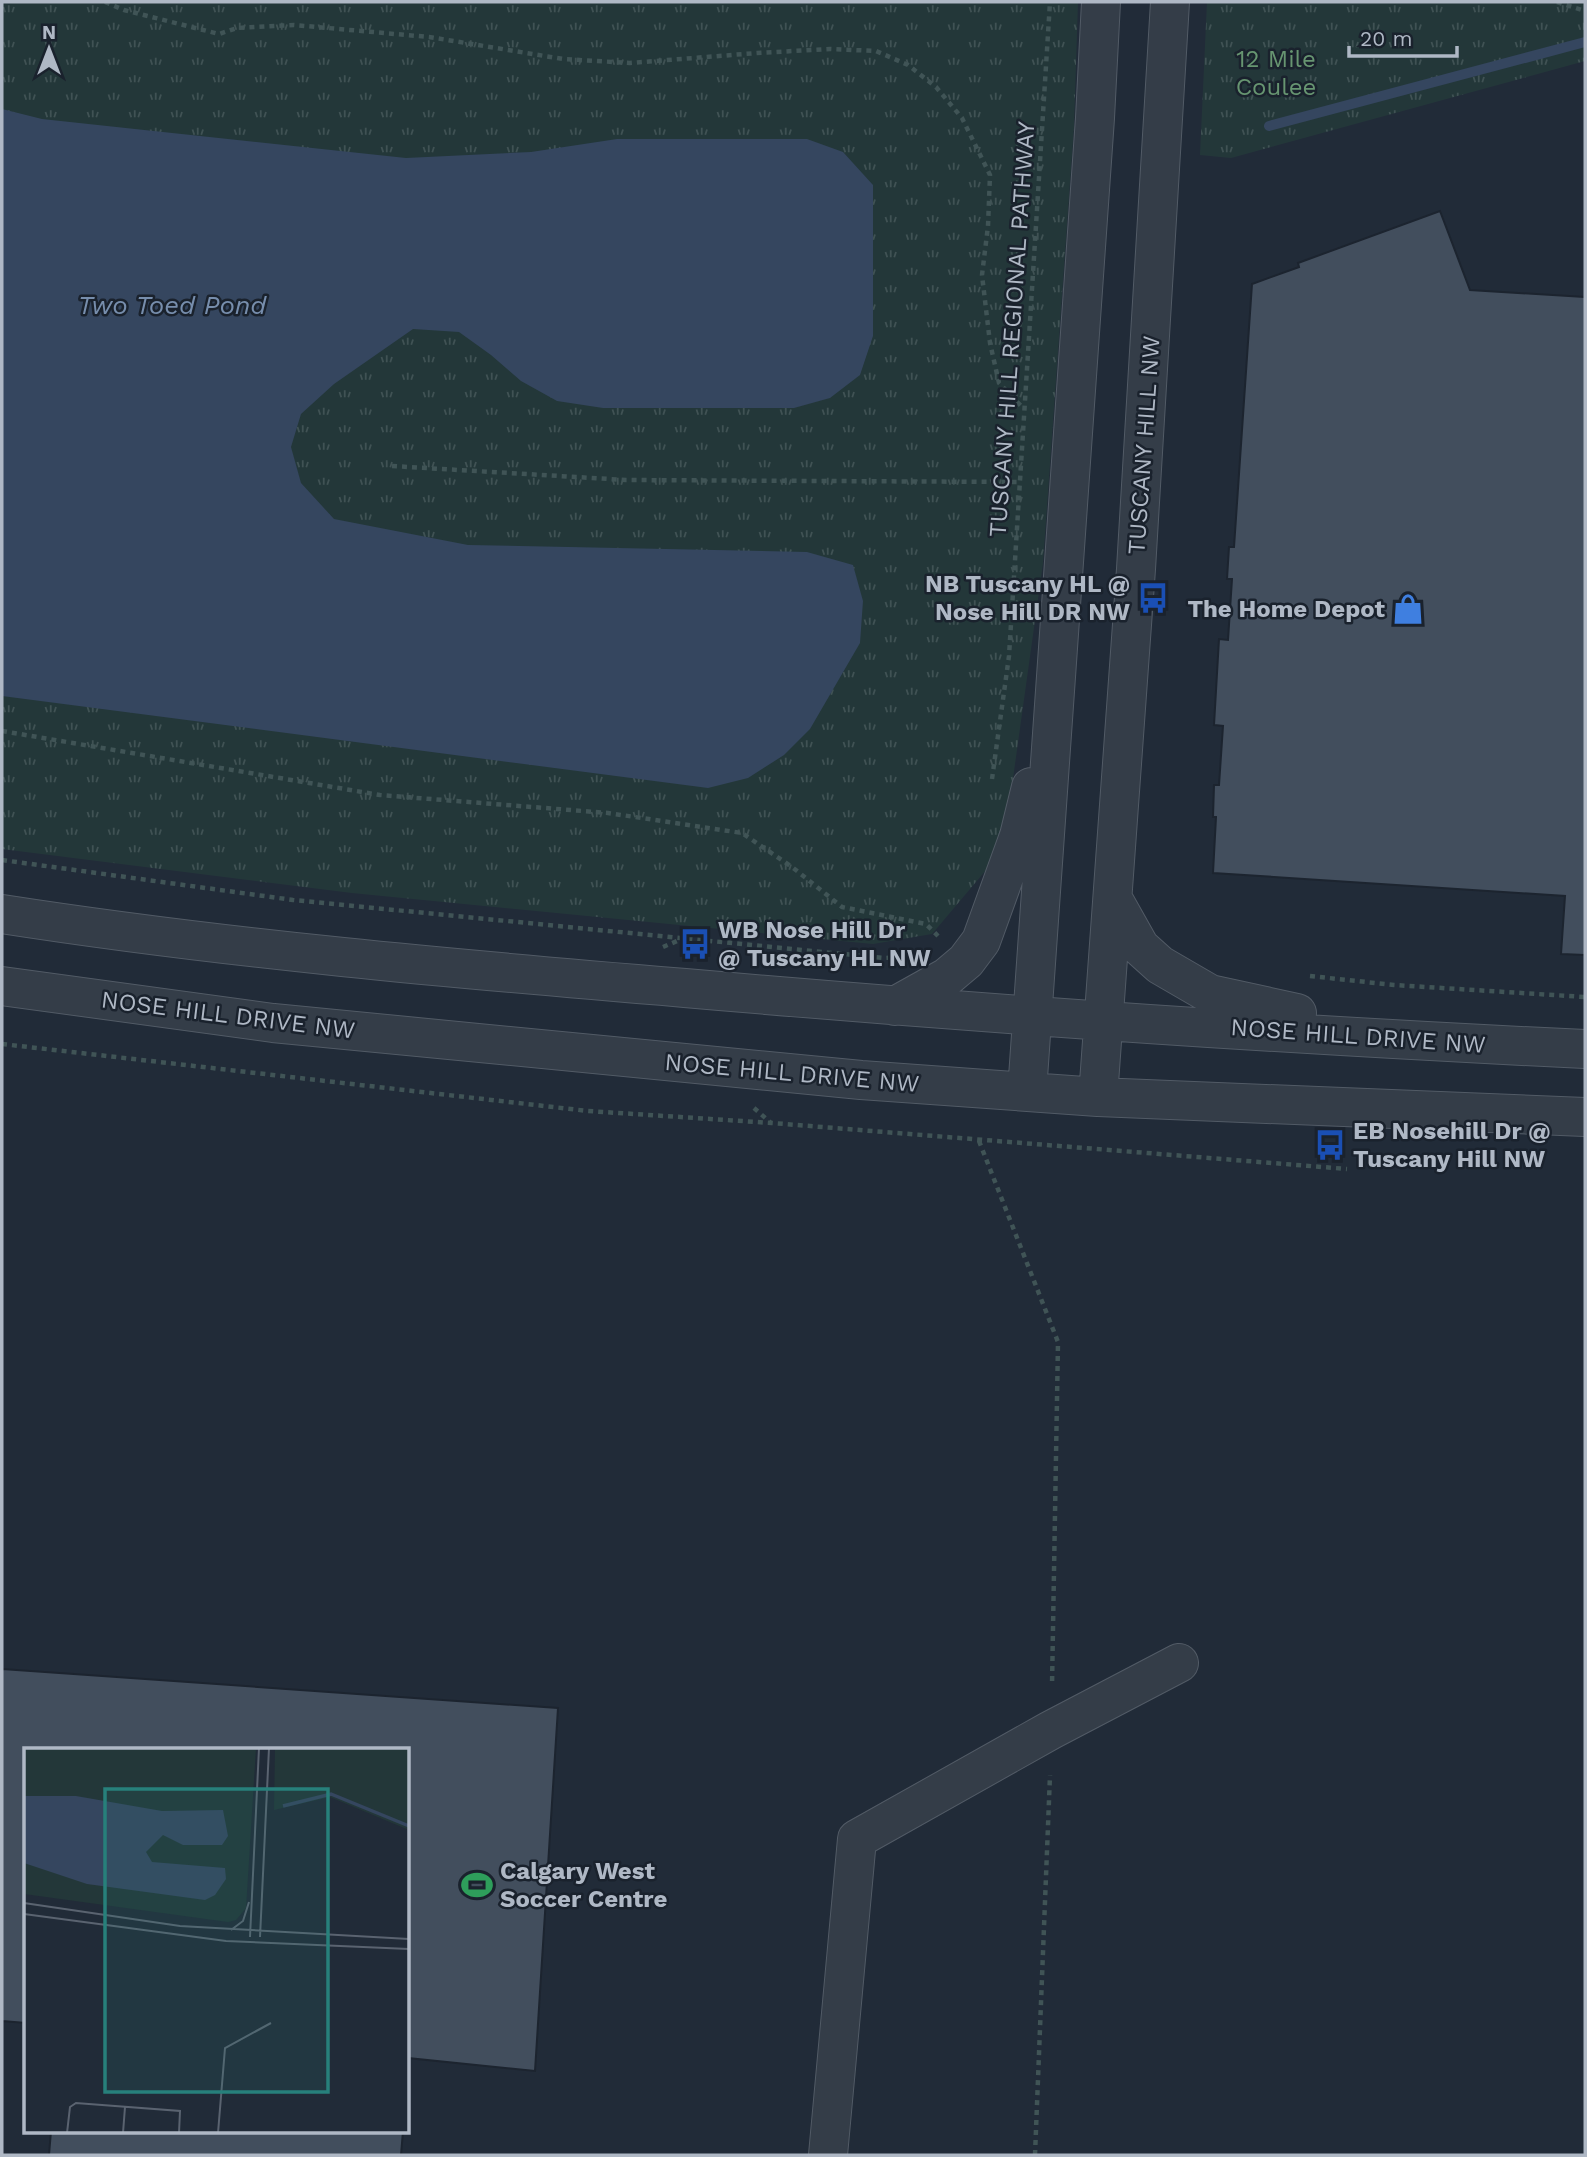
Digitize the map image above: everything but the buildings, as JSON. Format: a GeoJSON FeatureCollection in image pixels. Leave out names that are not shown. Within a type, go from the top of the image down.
{"type":"FeatureCollection","features":[{"type":"Feature","properties":{"kind":"street"},"geometry":{"type":"LineString","coordinates":[[1027,1092],[1101,2]]}},
{"type":"Feature","properties":{"kind":"street","name":"TUSCANY HILL NW"},"geometry":{"type":"LineString","coordinates":[[1098,1097],[1135,583],[1170,2]]}},
{"type":"Feature","properties":{"kind":"street"},"geometry":{"type":"LineString","coordinates":[[895,1006],[947,977],[966,961],[981,941],[1018,836],[1053,698]]}},
{"type":"Feature","properties":{"kind":"street"},"geometry":{"type":"LineString","coordinates":[[1113,900],[1140,947],[1160,965],[1210,994],[1282,1011],[1496,1045]]}},
{"type":"Feature","properties":{"kind":"street","name":"NOSE HILL DRIVE NW"},"geometry":{"type":"LineString","coordinates":[[2,915],[297,952],[538,976],[1033,1017],[1585,1049]]}},
{"type":"Feature","properties":{"kind":"street","name":"NOSE HILL DRIVE NW"},"geometry":{"type":"LineString","coordinates":[[2,986],[286,1024],[861,1080],[1098,1097],[1585,1117]]}},
{"type":"Feature","properties":{"kind":"street"},"geometry":{"type":"LineString","coordinates":[[828,2155],[857,1839],[1051,1730],[1179,1663]]}},
{"type":"Feature","properties":{"kind":"path"},"geometry":{"type":"LineString","coordinates":[[105,2],[124,10],[219,34],[237,28],[294,24],[429,37],[563,59],[630,64],[757,52],[876,51],[887,55],[908,65],[936,87],[962,118],[990,175],[982,275],[990,342],[999,383],[1023,408]]}},
{"type":"Feature","properties":{"kind":"path","name":"TUSCANY HILL REGIONAL PATHWAY"},"geometry":{"type":"LineString","coordinates":[[990,788],[1009,656],[1050,2]]}},
{"type":"Feature","properties":{"kind":"path"},"geometry":{"type":"LineString","coordinates":[[1557,2],[1585,11]]}},
{"type":"Feature","properties":{"kind":"path"},"geometry":{"type":"LineString","coordinates":[[392,466],[626,480],[1019,482]]}},
{"type":"Feature","properties":{"kind":"path"},"geometry":{"type":"LineString","coordinates":[[2,731],[380,796],[608,813],[742,833],[792,867],[842,907],[926,924],[947,944]]}},
{"type":"Feature","properties":{"kind":"path"},"geometry":{"type":"LineString","coordinates":[[2,860],[293,900],[884,958],[906,957]]}},
{"type":"Feature","properties":{"kind":"path"},"geometry":{"type":"LineString","coordinates":[[1301,975],[1394,985],[1585,997]]}},
{"type":"Feature","properties":{"kind":"path"},"geometry":{"type":"LineString","coordinates":[[2,1044],[588,1111],[1346,1169]]}},
{"type":"Feature","properties":{"kind":"path"},"geometry":{"type":"LineString","coordinates":[[979,1142],[1058,1342],[1051,1730],[1035,2155]]}},
{"type":"Feature","properties":{"kind":"green space"},"geometry":{"type":"Polygon","coordinates":[[[2,2],[1078,2],[1074,126],[1043,563],[1003,850],[932,934],[873,944],[352,893],[2,849],[2,2]]]}},
{"type":"Feature","properties":{"kind":"green space","name":"12 Mile Coulee"},"geometry":{"type":"Polygon","coordinates":[[[1207,2],[1585,2],[1585,61],[1231,158],[1200,155],[1207,2]]]}},
{"type":"Feature","properties":{"kind":"water","name":"Two Toed Pond"},"geometry":{"type":"Polygon","coordinates":[[[2,109],[42,119],[406,158],[531,152],[617,139],[807,139],[843,152],[873,185],[873,336],[860,375],[830,398],[794,408],[603,408],[557,401],[521,381],[459,332],[413,329],[334,384],[301,414],[291,447],[301,483],[334,519],[468,545],[807,552],[853,565],[863,601],[860,643],[810,729],[784,755],[748,778],[708,788],[2,696],[2,109]]]}},
{"type":"Feature","properties":{"kind":"waterway"},"geometry":{"type":"LineString","coordinates":[[1269,126],[1585,42]]}},
{"type":"Feature","properties":{"kind":"place","name":"NB Tuscany HL @ Nose Hill DR NW"},"geometry":{"type":"Point","coordinates":[1153,598]}},
{"type":"Feature","properties":{"kind":"place","name":"The Home Depot"},"geometry":{"type":"Point","coordinates":[1408,609]}},
{"type":"Feature","properties":{"kind":"place","name":"WB Nose Hill Dr @ Tuscany HL NW"},"geometry":{"type":"Point","coordinates":[695,944]}},
{"type":"Feature","properties":{"kind":"place","name":"EB Nosehill Dr @ Tuscany Hill NW"},"geometry":{"type":"Point","coordinates":[1330,1145]}},
{"type":"Feature","properties":{"kind":"place","name":"Calgary West Soccer Centre"},"geometry":{"type":"Point","coordinates":[477,1885]}}]}
